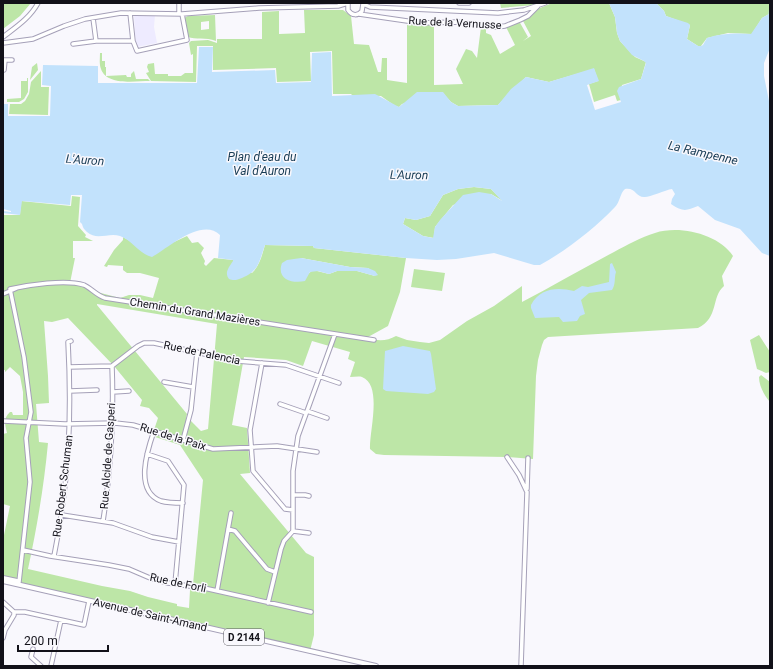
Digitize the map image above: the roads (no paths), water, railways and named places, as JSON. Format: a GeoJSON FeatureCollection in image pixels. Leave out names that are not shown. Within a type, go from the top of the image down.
{"type":"FeatureCollection","features":[{"type":"Feature","properties":{"kind":"main road","name":"Avenue de Saint-Amand"},"geometry":{"type":"LineString","coordinates":[[3,578],[42,589]]}},
{"type":"Feature","properties":{"kind":"main road","name":"Avenue de Saint-Amand"},"geometry":{"type":"LineString","coordinates":[[3,581],[376,666]]}},
{"type":"Feature","properties":{"kind":"street"},"geometry":{"type":"LineString","coordinates":[[3,37],[24,21],[31,14],[38,3]]}},
{"type":"Feature","properties":{"kind":"street"},"geometry":{"type":"LineString","coordinates":[[130,13],[133,41],[137,51],[187,40],[179,3]]}},
{"type":"Feature","properties":{"kind":"street"},"geometry":{"type":"LineString","coordinates":[[263,3],[263,8]]}},
{"type":"Feature","properties":{"kind":"street"},"geometry":{"type":"LineString","coordinates":[[3,43],[34,39],[64,26],[93,18],[121,13],[181,14],[263,8],[338,6],[348,3],[348,10]]}},
{"type":"Feature","properties":{"kind":"street"},"geometry":{"type":"LineString","coordinates":[[459,3],[469,3]]}},
{"type":"Feature","properties":{"kind":"street"},"geometry":{"type":"LineString","coordinates":[[361,12],[363,4],[370,7],[498,13],[524,10],[545,3]]}},
{"type":"Feature","properties":{"kind":"street","name":"Rue de la Vernusse"},"geometry":{"type":"LineString","coordinates":[[338,6],[348,10],[352,14],[361,12],[421,23],[457,22],[496,27],[505,26],[525,17],[538,6]]}},
{"type":"Feature","properties":{"kind":"street"},"geometry":{"type":"LineString","coordinates":[[361,12],[370,7]]}},
{"type":"Feature","properties":{"kind":"street"},"geometry":{"type":"LineString","coordinates":[[524,10],[526,13],[525,17]]}},
{"type":"Feature","properties":{"kind":"street"},"geometry":{"type":"LineString","coordinates":[[93,18],[96,41]]}},
{"type":"Feature","properties":{"kind":"street"},"geometry":{"type":"LineString","coordinates":[[73,44],[96,41],[133,41]]}},
{"type":"Feature","properties":{"kind":"street"},"geometry":{"type":"LineString","coordinates":[[4,70],[4,60],[12,60]]}},
{"type":"Feature","properties":{"kind":"street","name":"Chemin du Grand Mazières"},"geometry":{"type":"LineString","coordinates":[[3,294],[10,292],[10,289],[32,285],[57,283],[80,284],[105,298],[374,340]]}},
{"type":"Feature","properties":{"kind":"street"},"geometry":{"type":"LineString","coordinates":[[10,292],[24,357],[31,412],[26,438],[30,476],[23,550],[19,582],[12,583]]}},
{"type":"Feature","properties":{"kind":"street"},"geometry":{"type":"LineString","coordinates":[[268,603],[282,544],[293,531],[293,471],[298,436],[334,334]]}},
{"type":"Feature","properties":{"kind":"street","name":"Rue Robert Schuman"},"geometry":{"type":"LineString","coordinates":[[54,556],[62,515],[68,467],[70,367],[68,342],[71,341]]}},
{"type":"Feature","properties":{"kind":"street","name":"Rue de Palencia"},"geometry":{"type":"LineString","coordinates":[[112,366],[138,346],[149,342],[237,361],[286,365],[339,383]]}},
{"type":"Feature","properties":{"kind":"street"},"geometry":{"type":"LineString","coordinates":[[183,440],[191,413],[197,352]]}},
{"type":"Feature","properties":{"kind":"street"},"geometry":{"type":"LineString","coordinates":[[262,363],[250,428],[254,472],[285,509],[293,510]]}},
{"type":"Feature","properties":{"kind":"street"},"geometry":{"type":"LineString","coordinates":[[70,367],[112,366]]}},
{"type":"Feature","properties":{"kind":"street","name":"Rue Alcide de Gasperi"},"geometry":{"type":"LineString","coordinates":[[103,521],[108,490],[112,423],[112,366]]}},
{"type":"Feature","properties":{"kind":"street"},"geometry":{"type":"LineString","coordinates":[[164,382],[193,387]]}},
{"type":"Feature","properties":{"kind":"street"},"geometry":{"type":"LineString","coordinates":[[70,391],[97,390]]}},
{"type":"Feature","properties":{"kind":"street","name":"Rue Alcide de Gasperi"},"geometry":{"type":"LineString","coordinates":[[113,392],[129,391]]}},
{"type":"Feature","properties":{"kind":"street"},"geometry":{"type":"LineString","coordinates":[[280,404],[327,418]]}},
{"type":"Feature","properties":{"kind":"street","name":"Rue de la Paix"},"geometry":{"type":"LineString","coordinates":[[3,421],[70,424],[112,423],[133,425],[213,449],[277,446],[317,452]]}},
{"type":"Feature","properties":{"kind":"street"},"geometry":{"type":"LineString","coordinates":[[154,431],[147,454],[145,479],[149,491],[153,496],[161,501],[183,503]]}},
{"type":"Feature","properties":{"kind":"street"},"geometry":{"type":"LineString","coordinates":[[147,454],[170,462],[184,485],[175,584]]}},
{"type":"Feature","properties":{"kind":"street"},"geometry":{"type":"LineString","coordinates":[[507,457],[519,475],[527,492]]}},
{"type":"Feature","properties":{"kind":"street"},"geometry":{"type":"LineString","coordinates":[[521,666],[528,458]]}},
{"type":"Feature","properties":{"kind":"street"},"geometry":{"type":"LineString","coordinates":[[293,495],[309,496]]}},
{"type":"Feature","properties":{"kind":"street"},"geometry":{"type":"LineString","coordinates":[[217,591],[231,513]]}},
{"type":"Feature","properties":{"kind":"street"},"geometry":{"type":"LineString","coordinates":[[62,515],[103,521],[152,536],[179,542]]}},
{"type":"Feature","properties":{"kind":"street"},"geometry":{"type":"LineString","coordinates":[[228,529],[236,533],[267,569],[276,572]]}},
{"type":"Feature","properties":{"kind":"street"},"geometry":{"type":"LineString","coordinates":[[293,531],[309,533]]}},
{"type":"Feature","properties":{"kind":"street","name":"Rue de Forli"},"geometry":{"type":"LineString","coordinates":[[23,550],[124,568],[154,579],[175,584],[217,591],[311,612]]}},
{"type":"Feature","properties":{"kind":"street"},"geometry":{"type":"LineString","coordinates":[[3,602],[14,612],[25,612],[84,625],[90,601]]}},
{"type":"Feature","properties":{"kind":"street"},"geometry":{"type":"LineString","coordinates":[[3,638],[5,630],[14,615],[14,612]]}},
{"type":"Feature","properties":{"kind":"street"},"geometry":{"type":"LineString","coordinates":[[50,666],[61,620]]}},
{"type":"Feature","properties":{"kind":"street"},"geometry":{"type":"LineString","coordinates":[[33,649],[32,657],[41,666]]}},
{"type":"Feature","properties":{"kind":"water","name":"Plan d'eau du Val d'Auron"},"geometry":{"type":"Polygon","coordinates":[[[609,3],[656,3],[664,11],[666,16],[688,23],[690,25],[687,39],[698,46],[701,46],[707,38],[713,36],[751,34],[762,18],[769,14],[770,48],[764,63],[764,76],[770,106],[770,256],[762,253],[740,229],[715,220],[698,206],[684,210],[671,204],[675,194],[672,189],[641,197],[631,189],[625,189],[617,205],[607,215],[580,239],[540,265],[534,265],[494,253],[456,259],[437,260],[314,248],[313,246],[265,245],[260,261],[255,269],[248,275],[234,280],[229,279],[227,274],[233,260],[218,258],[220,235],[213,230],[204,230],[185,236],[152,257],[143,253],[120,236],[95,236],[87,232],[80,222],[82,195],[71,195],[70,205],[22,201],[20,215],[3,213],[3,211],[11,211],[3,209],[3,104],[8,104],[8,116],[50,116],[51,86],[42,85],[43,65],[98,66],[98,83],[197,83],[199,47],[213,47],[212,72],[275,70],[276,83],[311,82],[312,53],[331,52],[332,96],[375,94],[399,107],[417,92],[443,92],[451,102],[458,106],[498,105],[511,89],[526,77],[549,82],[594,68],[599,81],[587,85],[595,110],[621,102],[617,91],[619,87],[641,79],[646,63],[632,55],[620,41],[617,33],[615,17],[609,3]],[[474,187],[458,189],[443,195],[430,216],[416,220],[405,218],[403,224],[423,236],[433,238],[435,227],[463,195],[479,192],[491,194],[502,201],[491,189],[474,187]]]}},
{"type":"Feature","properties":{"kind":"water"},"geometry":{"type":"Polygon","coordinates":[[[301,258],[350,267],[368,268],[375,271],[378,275],[375,276],[357,271],[337,271],[329,274],[318,271],[310,272],[305,281],[300,282],[290,281],[283,277],[281,273],[282,263],[287,260],[301,258]]]}},
{"type":"Feature","properties":{"kind":"water"},"geometry":{"type":"Polygon","coordinates":[[[612,263],[616,272],[612,290],[589,293],[581,300],[585,314],[580,316],[577,321],[563,322],[559,317],[535,318],[531,305],[539,295],[555,289],[574,291],[582,286],[588,287],[609,282],[610,264],[612,263]]]}},
{"type":"Feature","properties":{"kind":"water"},"geometry":{"type":"Polygon","coordinates":[[[403,346],[430,351],[436,389],[434,392],[428,394],[386,391],[383,389],[385,351],[403,346]]]}},
{"type":"Feature","properties":{"kind":"waterway"},"geometry":{"type":"LineString","coordinates":[[769,14],[770,5]]}},
{"type":"Feature","properties":{"kind":"water label","name":"La Rampenne"},"geometry":{"type":"Point","coordinates":[703,153]}},
{"type":"Feature","properties":{"kind":"water label","name":"L'Auron"},"geometry":{"type":"Point","coordinates":[85,160]}},
{"type":"Feature","properties":{"kind":"water label","name":"L'Auron"},"geometry":{"type":"Point","coordinates":[409,175]}}]}
